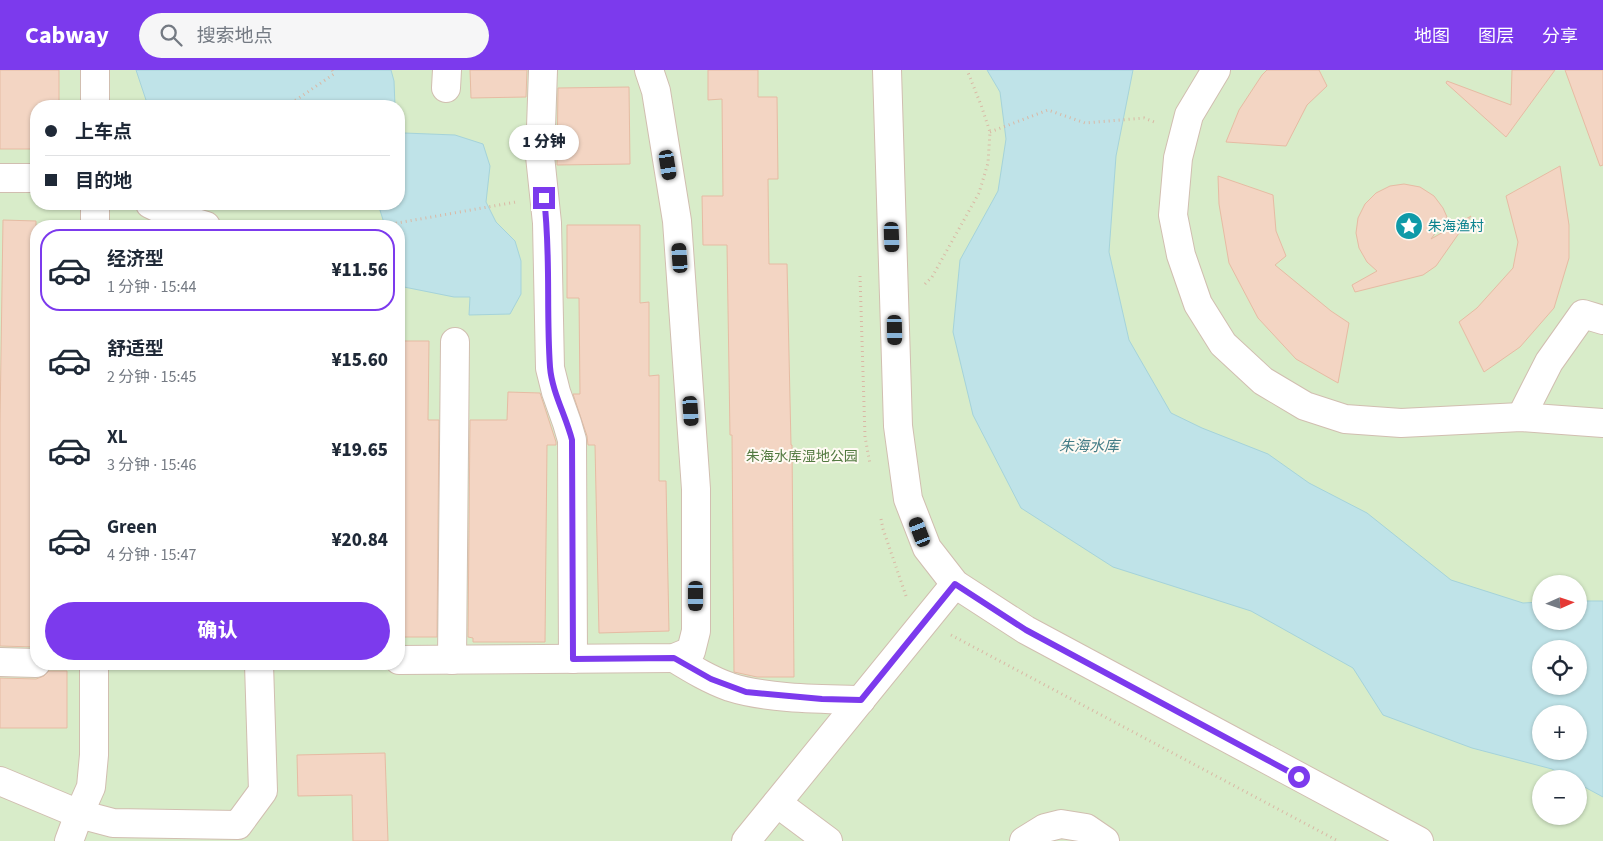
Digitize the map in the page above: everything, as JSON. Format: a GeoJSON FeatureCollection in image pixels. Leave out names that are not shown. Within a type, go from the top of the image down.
{"type":"FeatureCollection","features":[{"type":"Feature","properties":{"kind":"street"},"geometry":{"type":"LineString","coordinates":[[95,70],[95,100]]}},
{"type":"Feature","properties":{"kind":"street"},"geometry":{"type":"LineString","coordinates":[[543,70],[540,156],[547,223],[550,368],[572,440],[573,659]]}},
{"type":"Feature","properties":{"kind":"street"},"geometry":{"type":"LineString","coordinates":[[405,660],[674,658],[691,651],[696,631],[696,489],[677,220],[656,91],[649,70]]}},
{"type":"Feature","properties":{"kind":"street"},"geometry":{"type":"LineString","coordinates":[[887,70],[898,426],[908,499],[927,548],[955,584],[1026,630],[1419,841]]}},
{"type":"Feature","properties":{"kind":"street"},"geometry":{"type":"LineString","coordinates":[[1216,70],[1189,115],[1178,158],[1174,215],[1181,255],[1198,304],[1223,344],[1263,381],[1305,406],[1345,419],[1401,422],[1521,417],[1603,423]]}},
{"type":"Feature","properties":{"kind":"street"},"geometry":{"type":"LineString","coordinates":[[0,178],[30,178]]}},
{"type":"Feature","properties":{"kind":"street"},"geometry":{"type":"LineString","coordinates":[[162,210],[186,220]]}},
{"type":"Feature","properties":{"kind":"street"},"geometry":{"type":"LineString","coordinates":[[1521,417],[1549,362],[1583,314],[1603,320]]}},
{"type":"Feature","properties":{"kind":"street"},"geometry":{"type":"LineString","coordinates":[[452,660],[456,342]]}},
{"type":"Feature","properties":{"kind":"street"},"geometry":{"type":"LineString","coordinates":[[746,841],[955,584]]}},
{"type":"Feature","properties":{"kind":"street"},"geometry":{"type":"LineString","coordinates":[[674,658],[711,679],[746,692],[822,699],[861,700]]}},
{"type":"Feature","properties":{"kind":"street"},"geometry":{"type":"LineString","coordinates":[[0,662],[30,662]]}},
{"type":"Feature","properties":{"kind":"street"},"geometry":{"type":"LineString","coordinates":[[69,841],[78,814],[91,787],[94,755],[94,670]]}},
{"type":"Feature","properties":{"kind":"street"},"geometry":{"type":"LineString","coordinates":[[0,781],[78,814],[113,823],[238,825],[263,791],[259,670]]}},
{"type":"Feature","properties":{"kind":"street"},"geometry":{"type":"LineString","coordinates":[[777,803],[828,841]]}},
{"type":"Feature","properties":{"kind":"street"},"geometry":{"type":"LineString","coordinates":[[1024,841],[1045,828],[1061,824],[1086,828],[1105,841]]}},
{"type":"Feature","properties":{"kind":"path"},"geometry":{"type":"LineString","coordinates":[[296,100],[334,74],[332,70]]}},
{"type":"Feature","properties":{"kind":"path"},"geometry":{"type":"LineString","coordinates":[[895,311],[932,277],[978,193],[988,163],[990,132],[967,70]]}},
{"type":"Feature","properties":{"kind":"path"},"geometry":{"type":"LineString","coordinates":[[990,132],[1048,110],[1085,123],[1144,118],[1184,134]]}},
{"type":"Feature","properties":{"kind":"path"},"geometry":{"type":"LineString","coordinates":[[405,222],[544,198]]}},
{"type":"Feature","properties":{"kind":"path"},"geometry":{"type":"LineString","coordinates":[[860,270],[865,437],[870,465]]}},
{"type":"Feature","properties":{"kind":"path"},"geometry":{"type":"LineString","coordinates":[[879,511],[882,529],[908,602],[926,621],[1338,841]]}},
{"type":"Feature","properties":{"kind":"green space","name":"朱海水库湿地公园"},"geometry":{"type":"Polygon","coordinates":[[[0,70],[1603,70],[1603,841],[0,841],[0,70]]]}},
{"type":"Feature","properties":{"kind":"water"},"geometry":{"type":"Polygon","coordinates":[[[136,70],[391,70],[394,81],[395,100],[146,100],[136,70]]]}},
{"type":"Feature","properties":{"kind":"water","name":"朱海水库"},"geometry":{"type":"Polygon","coordinates":[[[987,70],[1133,70],[1116,156],[1109,252],[1129,340],[1171,413],[1202,428],[1268,454],[1309,483],[1367,513],[1451,580],[1523,603],[1532,602],[1532,630],[1588,630],[1588,601],[1603,601],[1603,797],[1587,788],[1587,770],[1554,770],[1472,748],[1383,715],[1353,668],[1251,611],[1113,567],[1021,508],[973,415],[953,332],[960,260],[998,191],[1006,139],[1000,92],[987,70]]]}},
{"type":"Feature","properties":{"kind":"water"},"geometry":{"type":"Polygon","coordinates":[[[405,133],[455,135],[483,144],[490,166],[486,202],[496,222],[515,241],[521,261],[521,294],[510,314],[469,315],[470,297],[454,297],[405,287],[405,220],[383,220],[380,210],[405,210],[405,133]]]}},
{"type":"Feature","properties":{"kind":"building"},"geometry":{"type":"Polygon","coordinates":[[[0,70],[59,70],[59,100],[30,100],[30,149],[0,149],[0,70]]]}},
{"type":"Feature","properties":{"kind":"building"},"geometry":{"type":"Polygon","coordinates":[[[470,70],[527,70],[526,97],[471,98],[470,70]]]}},
{"type":"Feature","properties":{"kind":"building"},"geometry":{"type":"Polygon","coordinates":[[[708,70],[758,70],[758,97],[777,97],[778,179],[768,179],[769,264],[787,264],[792,445],[794,677],[757,677],[734,672],[732,435],[730,435],[727,245],[703,245],[702,196],[723,196],[722,99],[708,100],[708,70]]]}},
{"type":"Feature","properties":{"kind":"building"},"geometry":{"type":"Polygon","coordinates":[[[1267,70],[1319,70],[1327,86],[1307,105],[1286,146],[1226,142],[1239,110],[1267,70]]]}},
{"type":"Feature","properties":{"kind":"building"},"geometry":{"type":"Polygon","coordinates":[[[1512,70],[1555,70],[1506,137],[1446,83],[1447,81],[1511,105],[1512,70]]]}},
{"type":"Feature","properties":{"kind":"building"},"geometry":{"type":"Polygon","coordinates":[[[1565,70],[1603,70],[1603,165],[1600,166],[1565,70]]]}},
{"type":"Feature","properties":{"kind":"building"},"geometry":{"type":"Polygon","coordinates":[[[629,87],[630,164],[557,165],[558,88],[629,87]]]}},
{"type":"Feature","properties":{"kind":"building"},"geometry":{"type":"Polygon","coordinates":[[[1560,166],[1569,225],[1569,258],[1554,308],[1520,347],[1484,372],[1459,322],[1477,308],[1513,268],[1518,242],[1506,196],[1560,166]]]}},
{"type":"Feature","properties":{"kind":"building"},"geometry":{"type":"Polygon","coordinates":[[[1218,176],[1273,195],[1276,231],[1286,256],[1275,265],[1331,311],[1349,323],[1338,383],[1296,359],[1258,318],[1229,263],[1219,204],[1218,176]]]}},
{"type":"Feature","properties":{"kind":"building"},"geometry":{"type":"Polygon","coordinates":[[[1404,184],[1420,187],[1434,196],[1443,208],[1447,217],[1431,239],[1471,216],[1436,266],[1423,275],[1355,292],[1352,285],[1377,271],[1367,262],[1359,248],[1356,233],[1358,218],[1365,204],[1376,193],[1390,186],[1404,184]]]}},
{"type":"Feature","properties":{"kind":"building"},"geometry":{"type":"Polygon","coordinates":[[[3,220],[30,221],[30,647],[0,646],[0,422],[3,220]]]}},
{"type":"Feature","properties":{"kind":"building"},"geometry":{"type":"Polygon","coordinates":[[[567,225],[640,225],[640,303],[649,302],[649,376],[659,375],[659,481],[666,481],[669,631],[599,633],[595,445],[588,445],[587,436],[573,394],[580,394],[579,298],[567,298],[567,225]]]}},
{"type":"Feature","properties":{"kind":"building"},"geometry":{"type":"Polygon","coordinates":[[[405,341],[429,341],[428,420],[439,420],[437,637],[405,637],[405,341]]]}},
{"type":"Feature","properties":{"kind":"building"},"geometry":{"type":"Polygon","coordinates":[[[508,392],[540,393],[556,442],[556,445],[547,445],[545,642],[473,642],[473,638],[468,637],[470,420],[507,420],[508,392]]]}},
{"type":"Feature","properties":{"kind":"building"},"geometry":{"type":"Polygon","coordinates":[[[49,671],[67,671],[67,728],[0,728],[0,678],[36,679],[44,676],[49,671]]]}},
{"type":"Feature","properties":{"kind":"building"},"geometry":{"type":"Polygon","coordinates":[[[385,753],[388,841],[353,841],[352,795],[298,796],[297,755],[385,753]]]}},
{"type":"Feature","properties":{"kind":"place","name":"朱海渔村"},"geometry":{"type":"Point","coordinates":[1409,226]}},
{"type":"Feature","properties":{"kind":"route"},"geometry":{"type":"LineString","coordinates":[[544,198],[547,223],[550,368],[572,440],[573,659],[674,658],[711,679],[746,692],[822,699],[861,700],[955,584],[1026,630],[1299,777]]}}]}
